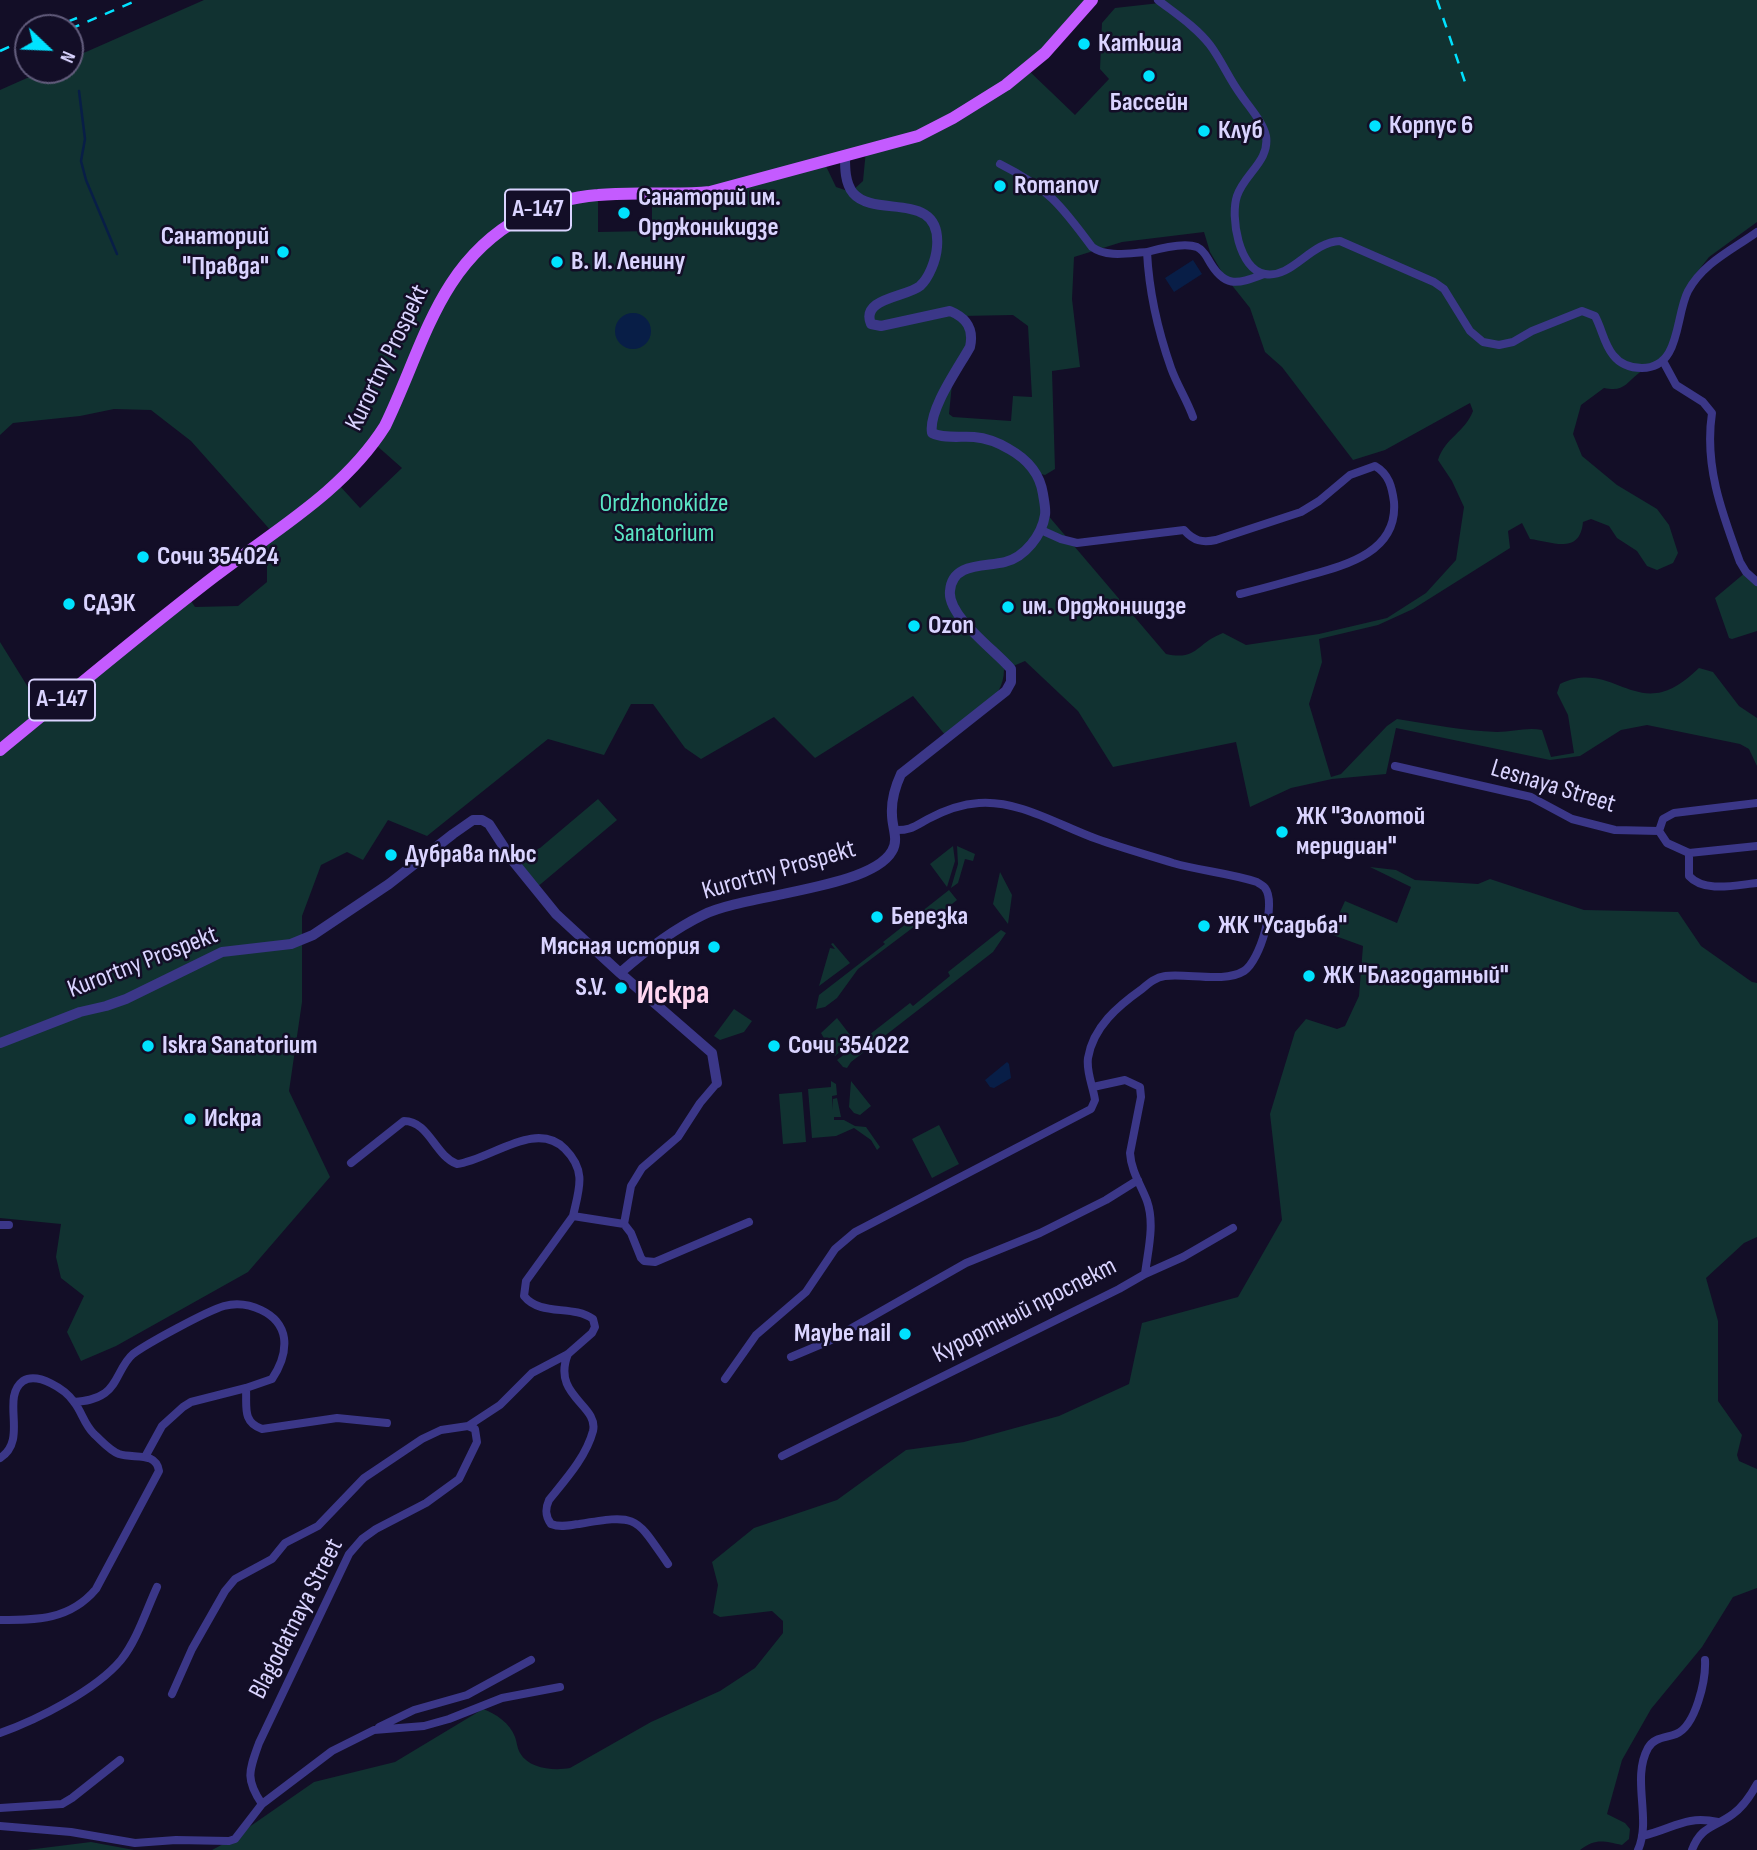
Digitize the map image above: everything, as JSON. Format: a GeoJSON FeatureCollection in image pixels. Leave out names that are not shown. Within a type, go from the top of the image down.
{"type":"FeatureCollection","features":[{"type":"Feature","properties":{"kind":"main road","name":"Kurortny Prospekt"},"geometry":{"type":"LineString","coordinates":[[0,750],[214,577],[338,484],[374,444],[385,426],[443,296],[468,259],[489,237],[533,212],[562,201],[598,195],[682,195],[710,192],[918,136],[994,94],[1045,53],[1092,0]]}},
{"type":"Feature","properties":{"kind":"street"},"geometry":{"type":"LineString","coordinates":[[1158,0],[1209,43],[1234,87],[1264,128],[1265,155],[1237,195],[1234,214],[1240,249],[1256,272],[1275,275],[1320,245],[1329,241],[1340,241],[1444,289],[1470,331],[1483,342],[1499,345],[1513,342],[1532,331],[1583,311],[1595,316],[1611,353],[1618,361],[1638,368],[1655,366],[1663,360],[1677,337],[1688,291],[1698,277],[1729,249],[1757,232]]}},
{"type":"Feature","properties":{"kind":"street"},"geometry":{"type":"LineString","coordinates":[[845,156],[845,175],[854,194],[869,202],[904,206],[922,213],[934,224],[938,238],[937,252],[923,283],[918,288],[876,305],[868,318],[871,324],[881,326],[950,311],[967,322],[972,338],[970,347],[941,399],[931,429],[935,435],[978,437],[995,442],[1028,464],[1035,472],[1042,489],[1046,513],[1041,530],[1077,543],[1184,530],[1192,538],[1204,542],[1301,512],[1350,475],[1375,466],[1383,470],[1392,488],[1394,510],[1390,528],[1378,546],[1363,558],[1345,566],[1240,594]]}},
{"type":"Feature","properties":{"kind":"street"},"geometry":{"type":"LineString","coordinates":[[1000,163],[1039,186],[1056,200],[1092,247],[1099,252],[1147,252],[1195,246],[1203,251],[1220,277],[1228,282],[1242,283],[1264,274]]}},
{"type":"Feature","properties":{"kind":"street"},"geometry":{"type":"LineString","coordinates":[[1147,252],[1153,306],[1171,371],[1193,417]]}},
{"type":"Feature","properties":{"kind":"street"},"geometry":{"type":"LineString","coordinates":[[1663,360],[1676,385],[1703,402],[1712,413],[1710,432],[1714,486],[1740,562],[1757,582]]}},
{"type":"Feature","properties":{"kind":"street","name":"Kurortny Prospekt"},"geometry":{"type":"LineString","coordinates":[[620,973],[648,948],[703,914],[757,898],[858,875],[878,866],[894,849],[892,814],[895,788],[901,774],[1006,691],[1011,682],[1011,669],[971,629],[952,603],[952,583],[960,571],[968,567],[1006,562],[1016,557],[1034,541],[1041,530]]}},
{"type":"Feature","properties":{"kind":"street","name":"Lesnaya Street"},"geometry":{"type":"LineString","coordinates":[[1395,766],[1531,797],[1572,819],[1615,830],[1659,831]]}},
{"type":"Feature","properties":{"kind":"street"},"geometry":{"type":"LineString","coordinates":[[725,1379],[756,1335],[806,1292],[835,1249],[855,1232],[1091,1109],[1095,1100],[1088,1072],[1090,1050],[1104,1022],[1115,1009],[1160,977],[1231,976],[1243,972],[1254,962],[1262,944],[1267,921],[1268,895],[1265,887],[1248,879],[1195,869],[1135,851],[1002,805],[979,803],[928,819],[907,831],[894,830]]}},
{"type":"Feature","properties":{"kind":"street"},"geometry":{"type":"LineString","coordinates":[[1757,803],[1674,813],[1663,819],[1659,831],[1667,843],[1689,853],[1757,846]]}},
{"type":"Feature","properties":{"kind":"street","name":"Kurortny Prospekt"},"geometry":{"type":"LineString","coordinates":[[0,1043],[80,1012],[126,999],[222,952],[291,944],[313,935],[474,820],[482,820],[489,824],[513,861],[556,914],[712,1053],[716,1083],[678,1137],[642,1168],[631,1186],[624,1224]]}},
{"type":"Feature","properties":{"kind":"street"},"geometry":{"type":"LineString","coordinates":[[1689,853],[1689,876],[1696,883],[1708,886],[1757,883]]}},
{"type":"Feature","properties":{"kind":"street","name":"Курортный проспект"},"geometry":{"type":"LineString","coordinates":[[782,1456],[1145,1274],[1151,1222],[1148,1203],[1131,1163],[1130,1153],[1141,1097],[1140,1087],[1125,1080],[1093,1087]]}},
{"type":"Feature","properties":{"kind":"street"},"geometry":{"type":"LineString","coordinates":[[351,1163],[404,1121],[415,1122],[446,1158],[457,1164],[526,1140],[541,1138],[561,1144],[580,1173],[573,1216],[526,1281],[524,1296],[533,1305],[586,1314],[593,1319],[595,1327],[592,1333],[568,1354],[532,1373],[500,1405],[468,1426]]}},
{"type":"Feature","properties":{"kind":"street"},"geometry":{"type":"LineString","coordinates":[[791,1357],[829,1341],[966,1264],[1107,1200],[1138,1180]]}},
{"type":"Feature","properties":{"kind":"street"},"geometry":{"type":"LineString","coordinates":[[573,1216],[624,1224],[631,1233],[641,1258],[649,1262],[655,1262],[749,1222]]}},
{"type":"Feature","properties":{"kind":"street"},"geometry":{"type":"LineString","coordinates":[[1145,1274],[1183,1257],[1233,1228]]}},
{"type":"Feature","properties":{"kind":"street"},"geometry":{"type":"LineString","coordinates":[[74,1402],[87,1401],[108,1391],[135,1353],[215,1309],[236,1304],[246,1305],[274,1318],[281,1326],[284,1352],[272,1379],[191,1402],[162,1426],[145,1457]]}},
{"type":"Feature","properties":{"kind":"street"},"geometry":{"type":"LineString","coordinates":[[568,1354],[563,1366],[566,1383],[591,1418],[594,1429],[577,1466],[549,1500],[547,1518],[551,1524],[564,1526],[614,1518],[635,1521],[668,1564]]}},
{"type":"Feature","properties":{"kind":"street"},"geometry":{"type":"LineString","coordinates":[[0,1458],[10,1450],[13,1439],[10,1408],[12,1393],[21,1382],[32,1378],[56,1387],[74,1402],[90,1430],[110,1449],[124,1455],[145,1457],[156,1461],[158,1466],[156,1479],[96,1589],[89,1597],[66,1614],[49,1618],[0,1620]]}},
{"type":"Feature","properties":{"kind":"street"},"geometry":{"type":"LineString","coordinates":[[246,1388],[247,1420],[252,1426],[262,1429],[337,1418],[387,1423]]}},
{"type":"Feature","properties":{"kind":"street","name":"Blagodatnaya Street"},"geometry":{"type":"LineString","coordinates":[[172,1694],[192,1649],[229,1585],[272,1559],[285,1543],[318,1527],[364,1478],[422,1438],[441,1430],[468,1426],[475,1429],[477,1442],[459,1479],[426,1503],[376,1529],[362,1539],[349,1554],[259,1743],[251,1767],[250,1781],[262,1804]]}},
{"type":"Feature","properties":{"kind":"street"},"geometry":{"type":"LineString","coordinates":[[0,1733],[22,1725],[67,1701],[113,1668],[127,1651],[157,1587]]}},
{"type":"Feature","properties":{"kind":"street"},"geometry":{"type":"LineString","coordinates":[[0,1826],[71,1832],[135,1843],[236,1839],[262,1804],[332,1751],[414,1710],[467,1695],[531,1660]]}},
{"type":"Feature","properties":{"kind":"street"},"geometry":{"type":"LineString","coordinates":[[1638,1850],[1642,1836],[1643,1764],[1647,1750],[1656,1740],[1675,1735],[1689,1723],[1704,1682],[1705,1660]]}},
{"type":"Feature","properties":{"kind":"street"},"geometry":{"type":"LineString","coordinates":[[374,1730],[424,1726],[502,1698],[560,1687]]}},
{"type":"Feature","properties":{"kind":"street"},"geometry":{"type":"LineString","coordinates":[[0,1808],[62,1804],[120,1760]]}},
{"type":"Feature","properties":{"kind":"street"},"geometry":{"type":"LineString","coordinates":[[1692,1850],[1703,1831],[1734,1814],[1757,1783]]}},
{"type":"Feature","properties":{"kind":"street"},"geometry":{"type":"LineString","coordinates":[[1642,1836],[1691,1819],[1718,1822]]}},
{"type":"Feature","properties":{"kind":"green space","name":"Ordzhonokidze Sanatorium"},"geometry":{"type":"Polygon","coordinates":[[[204,0],[1091,0],[1026,68],[1075,115],[1109,79],[1100,69],[1102,23],[1115,8],[1160,3],[1163,0],[1757,0],[1757,222],[1709,257],[1694,276],[1673,344],[1660,366],[1641,372],[1620,388],[1604,388],[1581,405],[1573,434],[1582,456],[1617,485],[1657,509],[1669,525],[1678,553],[1673,563],[1657,570],[1647,566],[1637,551],[1617,538],[1609,526],[1591,519],[1583,522],[1577,539],[1564,544],[1530,539],[1522,523],[1508,531],[1510,548],[1413,609],[1378,625],[1319,639],[1322,662],[1309,704],[1331,777],[1341,774],[1397,719],[1484,731],[1542,730],[1551,757],[1574,753],[1568,715],[1557,693],[1560,684],[1589,678],[1637,692],[1662,692],[1677,685],[1699,668],[1713,672],[1739,706],[1757,718],[1757,766],[1749,749],[1740,744],[1647,725],[1621,730],[1580,756],[1550,760],[1396,728],[1386,774],[1332,779],[1291,788],[1250,807],[1236,742],[1113,767],[1078,711],[1025,661],[1004,670],[998,691],[992,700],[984,709],[946,736],[913,696],[815,758],[774,717],[701,759],[685,748],[653,704],[631,704],[604,755],[548,739],[427,836],[388,820],[363,860],[347,852],[321,865],[302,916],[302,1002],[289,1091],[330,1177],[248,1272],[116,1346],[81,1361],[67,1332],[84,1296],[61,1278],[56,1257],[61,1224],[0,1218],[0,642],[44,713],[191,601],[195,607],[238,606],[267,582],[267,545],[273,533],[191,441],[151,410],[114,409],[80,416],[13,423],[0,435],[0,90],[14,84],[84,84],[84,53],[204,0]],[[866,150],[824,162],[836,187],[851,192],[863,181],[866,150]],[[652,194],[598,197],[598,232],[652,231],[652,194]],[[1204,232],[1122,242],[1074,257],[1072,299],[1080,367],[1052,371],[1055,469],[1045,475],[1036,473],[1046,513],[1166,654],[1177,656],[1191,653],[1223,633],[1246,645],[1319,634],[1387,618],[1426,593],[1456,560],[1464,507],[1438,460],[1445,446],[1473,411],[1470,403],[1385,450],[1353,460],[1282,367],[1265,352],[1250,308],[1223,274],[1210,252],[1204,232]],[[1013,315],[961,316],[972,337],[952,384],[949,414],[953,417],[1011,421],[1013,396],[1032,397],[1028,326],[1013,315]],[[376,445],[339,485],[360,508],[402,468],[376,445]]]}},
{"type":"Feature","properties":{"kind":"green space"},"geometry":{"type":"Polygon","coordinates":[[[1746,572],[1757,582],[1757,631],[1732,639],[1729,638],[1715,598],[1746,572]]]}},
{"type":"Feature","properties":{"kind":"green space"},"geometry":{"type":"Polygon","coordinates":[[[598,799],[617,820],[536,888],[513,861],[540,848],[598,799]]]}},
{"type":"Feature","properties":{"kind":"green space"},"geometry":{"type":"Polygon","coordinates":[[[953,846],[955,861],[947,887],[930,864],[953,846]]]}},
{"type":"Feature","properties":{"kind":"green space"},"geometry":{"type":"Polygon","coordinates":[[[957,846],[975,854],[973,861],[965,859],[958,883],[951,888],[958,864],[957,846]]]}},
{"type":"Feature","properties":{"kind":"green space"},"geometry":{"type":"Polygon","coordinates":[[[1370,867],[1396,870],[1415,880],[1478,884],[1490,879],[1584,910],[1678,912],[1701,946],[1757,983],[1757,1237],[1744,1243],[1706,1278],[1718,1321],[1718,1401],[1742,1435],[1737,1455],[1739,1461],[1757,1469],[1757,1588],[1733,1597],[1702,1647],[1651,1709],[1622,1760],[1607,1814],[1625,1823],[1630,1829],[1629,1839],[1622,1845],[1600,1842],[1580,1850],[212,1850],[314,1782],[395,1762],[483,1709],[498,1716],[510,1727],[520,1753],[529,1763],[542,1768],[564,1769],[651,1722],[720,1691],[755,1668],[783,1633],[783,1621],[772,1611],[720,1617],[713,1613],[718,1585],[712,1562],[754,1528],[837,1500],[906,1450],[964,1442],[1059,1416],[1129,1384],[1142,1323],[1238,1297],[1282,1220],[1270,1114],[1295,1032],[1306,1019],[1337,1029],[1345,1026],[1359,996],[1363,946],[1330,934],[1345,901],[1397,923],[1411,887],[1370,867]]]}},
{"type":"Feature","properties":{"kind":"green space"},"geometry":{"type":"Polygon","coordinates":[[[1000,872],[1012,895],[1008,924],[993,904],[1000,872]]]}},
{"type":"Feature","properties":{"kind":"green space"},"geometry":{"type":"Polygon","coordinates":[[[949,890],[957,900],[933,919],[919,923],[858,969],[837,998],[825,1007],[816,1009],[819,995],[949,890]]]}},
{"type":"Feature","properties":{"kind":"green space"},"geometry":{"type":"Polygon","coordinates":[[[1001,930],[1006,933],[993,952],[851,1062],[847,1068],[837,1060],[910,1003],[913,1006],[950,976],[948,972],[1001,930]]]}},
{"type":"Feature","properties":{"kind":"green space"},"geometry":{"type":"Polygon","coordinates":[[[833,943],[850,963],[819,986],[830,948],[835,949],[831,944],[833,943]]]}},
{"type":"Feature","properties":{"kind":"green space"},"geometry":{"type":"Polygon","coordinates":[[[734,1009],[752,1021],[744,1032],[720,1040],[714,1036],[734,1009]]]}},
{"type":"Feature","properties":{"kind":"green space"},"geometry":{"type":"Polygon","coordinates":[[[837,1018],[854,1040],[835,1056],[826,1042],[829,1040],[825,1040],[821,1033],[837,1018]]]}},
{"type":"Feature","properties":{"kind":"green space"},"geometry":{"type":"Polygon","coordinates":[[[831,1081],[836,1084],[837,1095],[832,1096],[833,1110],[833,1099],[837,1098],[841,1117],[834,1117],[834,1120],[844,1120],[855,1126],[866,1127],[880,1147],[877,1150],[871,1140],[854,1128],[836,1136],[812,1138],[808,1089],[831,1087],[831,1081]]]}},
{"type":"Feature","properties":{"kind":"green space"},"geometry":{"type":"Polygon","coordinates":[[[851,1081],[871,1106],[860,1115],[849,1107],[851,1081]]]}},
{"type":"Feature","properties":{"kind":"green space"},"geometry":{"type":"Polygon","coordinates":[[[802,1092],[806,1142],[783,1144],[779,1094],[802,1092]]]}},
{"type":"Feature","properties":{"kind":"green space"},"geometry":{"type":"Polygon","coordinates":[[[939,1125],[959,1164],[932,1178],[912,1139],[939,1125]]]}},
{"type":"Feature","properties":{"kind":"green space"},"geometry":{"type":"Polygon","coordinates":[[[91,1842],[134,1850],[27,1850],[91,1842]]]}},
{"type":"Feature","properties":{"kind":"water"},"geometry":{"type":"Polygon","coordinates":[[[1193,260],[1202,274],[1174,292],[1165,278],[1193,260]]]}},
{"type":"Feature","properties":{"kind":"water"},"geometry":{"type":"Polygon","coordinates":[[[633,313],[646,318],[651,331],[646,344],[633,349],[620,344],[615,331],[620,318],[633,313]]]}},
{"type":"Feature","properties":{"kind":"water"},"geometry":{"type":"Polygon","coordinates":[[[1007,1062],[1011,1078],[994,1088],[990,1087],[985,1080],[1007,1062]]]}},
{"type":"Feature","properties":{"kind":"waterway"},"geometry":{"type":"LineString","coordinates":[[79,91],[85,139],[81,161],[86,180],[117,254]]}},
{"type":"Feature","properties":{"kind":"railway"},"geometry":{"type":"LineString","coordinates":[[84,23],[138,0]]}},
{"type":"Feature","properties":{"kind":"railway"},"geometry":{"type":"LineString","coordinates":[[1437,0],[1467,88]]}},
{"type":"Feature","properties":{"kind":"railway"},"geometry":{"type":"LineString","coordinates":[[0,51],[14,44]]}},
{"type":"Feature","properties":{"kind":"place","name":"Катюша"},"geometry":{"type":"Point","coordinates":[1084,44]}},
{"type":"Feature","properties":{"kind":"place","name":"Бассейн"},"geometry":{"type":"Point","coordinates":[1149,76]}},
{"type":"Feature","properties":{"kind":"place","name":"Корпус 6"},"geometry":{"type":"Point","coordinates":[1375,126]}},
{"type":"Feature","properties":{"kind":"place","name":"Клуб"},"geometry":{"type":"Point","coordinates":[1204,131]}},
{"type":"Feature","properties":{"kind":"place","name":"Romanov"},"geometry":{"type":"Point","coordinates":[1000,186]}},
{"type":"Feature","properties":{"kind":"place","name":"Санаторий им. Орджоникидзе"},"geometry":{"type":"Point","coordinates":[624,213]}},
{"type":"Feature","properties":{"kind":"place","name":"Санаторий \"Правда\""},"geometry":{"type":"Point","coordinates":[283,252]}},
{"type":"Feature","properties":{"kind":"place","name":"В. И. Ленину"},"geometry":{"type":"Point","coordinates":[557,262]}},
{"type":"Feature","properties":{"kind":"place","name":"Сочи 354024"},"geometry":{"type":"Point","coordinates":[143,557]}},
{"type":"Feature","properties":{"kind":"place","name":"СДЭК"},"geometry":{"type":"Point","coordinates":[69,604]}},
{"type":"Feature","properties":{"kind":"place","name":"им. Орджониидзе"},"geometry":{"type":"Point","coordinates":[1008,607]}},
{"type":"Feature","properties":{"kind":"place","name":"Ozon"},"geometry":{"type":"Point","coordinates":[914,626]}},
{"type":"Feature","properties":{"kind":"place","name":"ЖК \"Золотой меридиан\""},"geometry":{"type":"Point","coordinates":[1282,832]}},
{"type":"Feature","properties":{"kind":"place","name":"Дубрава плюс"},"geometry":{"type":"Point","coordinates":[391,855]}},
{"type":"Feature","properties":{"kind":"place","name":"Березка"},"geometry":{"type":"Point","coordinates":[877,917]}},
{"type":"Feature","properties":{"kind":"place","name":"ЖК \"Усадьба\""},"geometry":{"type":"Point","coordinates":[1204,926]}},
{"type":"Feature","properties":{"kind":"place","name":"Мясная история"},"geometry":{"type":"Point","coordinates":[714,947]}},
{"type":"Feature","properties":{"kind":"place","name":"ЖК \"Благодатный\""},"geometry":{"type":"Point","coordinates":[1309,976]}},
{"type":"Feature","properties":{"kind":"place","name":"S.V."},"geometry":{"type":"Point","coordinates":[621,988]}},
{"type":"Feature","properties":{"kind":"place","name":"Iskra Sanatorium"},"geometry":{"type":"Point","coordinates":[148,1046]}},
{"type":"Feature","properties":{"kind":"place","name":"Сочи 354022"},"geometry":{"type":"Point","coordinates":[774,1046]}},
{"type":"Feature","properties":{"kind":"place","name":"Искра"},"geometry":{"type":"Point","coordinates":[190,1119]}},
{"type":"Feature","properties":{"kind":"place","name":"Maybe nail"},"geometry":{"type":"Point","coordinates":[905,1334]}},
{"type":"Feature","properties":{"kind":"district","name":"Искра"},"geometry":{"type":"Point","coordinates":[673,995]}}]}
